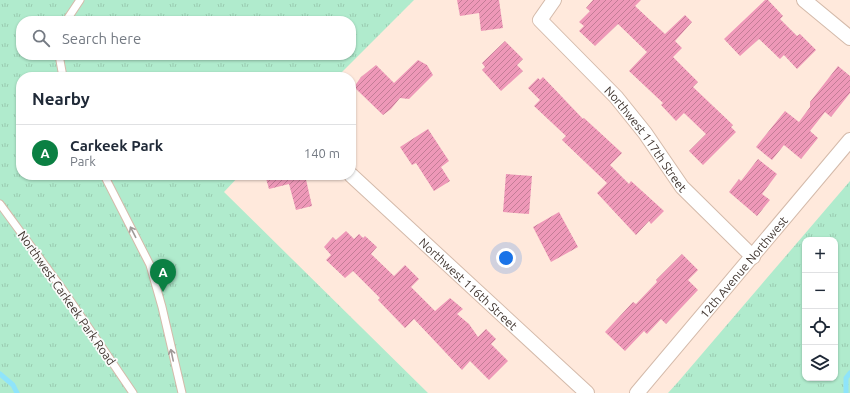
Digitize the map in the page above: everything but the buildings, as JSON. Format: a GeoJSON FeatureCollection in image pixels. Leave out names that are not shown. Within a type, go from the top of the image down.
{"type":"FeatureCollection","features":[{"type":"Feature","properties":{"kind":"street","name":"Northwest 117th Street"},"geometry":{"type":"LineString","coordinates":[[554,0],[540,20],[616,97],[645,133],[682,187],[753,257]]}},
{"type":"Feature","properties":{"kind":"street"},"geometry":{"type":"LineString","coordinates":[[804,0],[850,38]]}},
{"type":"Feature","properties":{"kind":"street","name":"12th Avenue Northwest"},"geometry":{"type":"LineString","coordinates":[[637,393],[850,140]]}},
{"type":"Feature","properties":{"kind":"street","name":"Northwest 116th Street"},"geometry":{"type":"LineString","coordinates":[[356,180],[586,393]]}},
{"type":"Feature","properties":{"kind":"lane"},"geometry":{"type":"LineString","coordinates":[[69,16],[80,0]]}},
{"type":"Feature","properties":{"kind":"lane"},"geometry":{"type":"LineString","coordinates":[[60,60],[62,72]]}},
{"type":"Feature","properties":{"kind":"lane"},"geometry":{"type":"LineString","coordinates":[[107,180],[150,265],[162,307],[182,393]]}},
{"type":"Feature","properties":{"kind":"lane","name":"Northwest Carkeek Park Road"},"geometry":{"type":"LineString","coordinates":[[0,204],[63,290],[133,393]]}},
{"type":"Feature","properties":{"kind":"green space"},"geometry":{"type":"Polygon","coordinates":[[[0,0],[414,0],[356,58],[356,16],[16,16],[16,60],[354,60],[342,72],[16,72],[16,180],[235,180],[224,192],[428,393],[0,393],[0,0]]]}},
{"type":"Feature","properties":{"kind":"green space"},"geometry":{"type":"Polygon","coordinates":[[[850,181],[850,393],[668,393],[802,237],[802,381],[838,381],[838,237],[802,237],[850,181]]]}},
{"type":"Feature","properties":{"kind":"waterway"},"geometry":{"type":"LineString","coordinates":[[846,393],[846,378],[850,373]]}},
{"type":"Feature","properties":{"kind":"waterway"},"geometry":{"type":"LineString","coordinates":[[0,374],[13,385],[17,393]]}},
{"type":"Feature","properties":{"kind":"place","name":"Carkeek Park"},"geometry":{"type":"Point","coordinates":[163,292]}}]}
